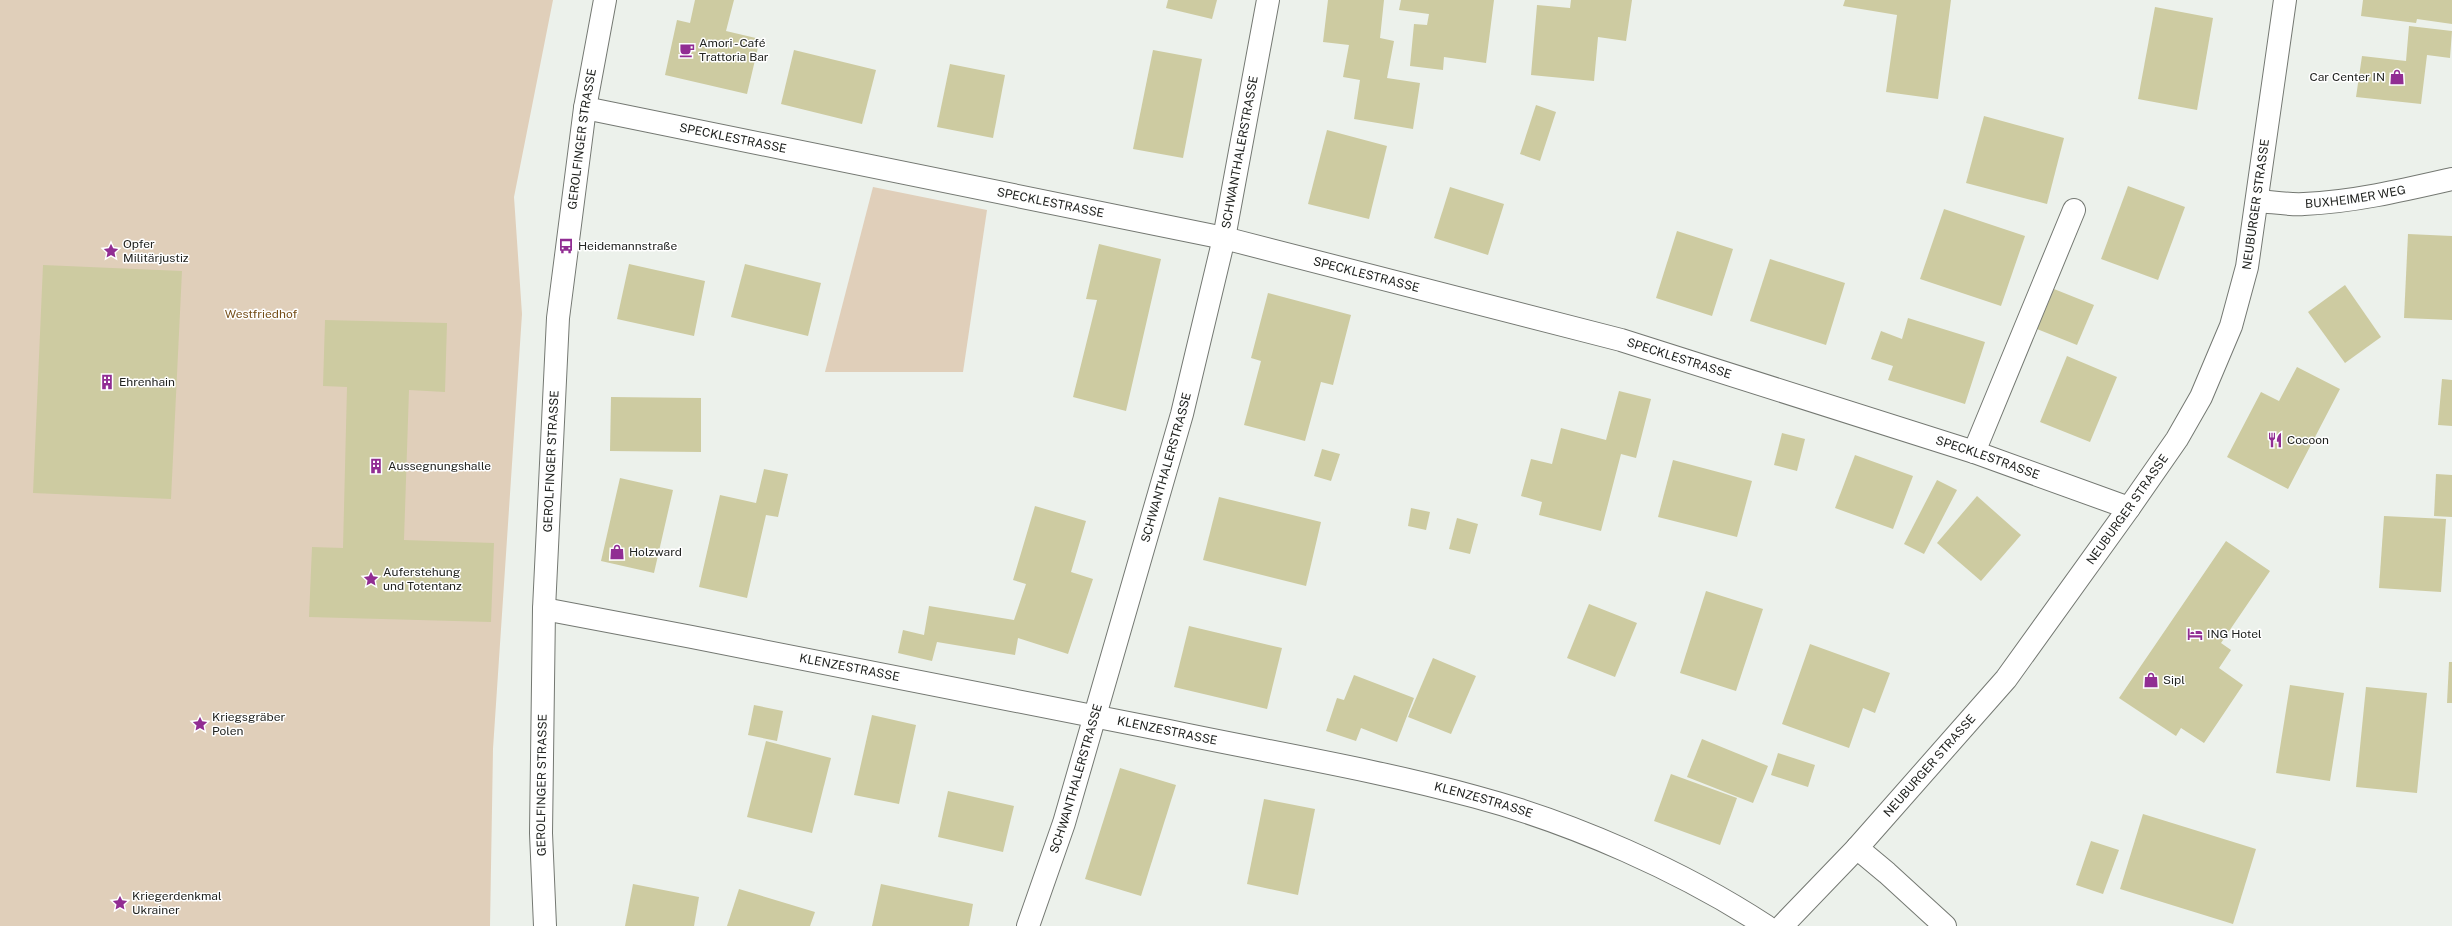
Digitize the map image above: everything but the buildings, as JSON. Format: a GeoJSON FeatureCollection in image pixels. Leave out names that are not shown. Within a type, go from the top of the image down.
{"type":"FeatureCollection","features":[{"type":"Feature","properties":{"kind":"street","name":"GEROLFINGER STRASSE"},"geometry":{"type":"LineString","coordinates":[[545,926],[541,833],[544,609],[558,318],[585,108],[606,0]]}},
{"type":"Feature","properties":{"kind":"street","name":"SCHWANTHALERSTRASSE"},"geometry":{"type":"LineString","coordinates":[[1028,926],[1064,823],[1182,414],[1224,238],[1268,0]]}},
{"type":"Feature","properties":{"kind":"street","name":"NEUBURGER STRASSE"},"geometry":{"type":"LineString","coordinates":[[1782,926],[1857,848],[2006,679],[2177,439],[2201,397],[2231,326],[2247,267],[2258,201],[2285,0]]}},
{"type":"Feature","properties":{"kind":"street","name":"SPECKLESTRASSE"},"geometry":{"type":"LineString","coordinates":[[585,108],[1224,238],[1621,340],[1974,452],[2129,508]]}},
{"type":"Feature","properties":{"kind":"street","name":"BUXHEIMER WEG"},"geometry":{"type":"LineString","coordinates":[[2258,201],[2303,204],[2334,201],[2371,196],[2452,179]]}},
{"type":"Feature","properties":{"kind":"street"},"geometry":{"type":"LineString","coordinates":[[1974,452],[2074,210]]}},
{"type":"Feature","properties":{"kind":"street","name":"KLENZESTRASSE"},"geometry":{"type":"LineString","coordinates":[[544,609],[1095,716],[1476,797],[1564,825],[1651,863],[1745,912],[1766,926]]}},
{"type":"Feature","properties":{"kind":"street"},"geometry":{"type":"LineString","coordinates":[[1857,848],[1945,926]]}},
{"type":"Feature","properties":{"kind":"green space","name":"Westfriedhof"},"geometry":{"type":"Polygon","coordinates":[[[0,0],[553,0],[514,197],[522,314],[493,749],[490,926],[0,926],[0,0]]]}},
{"type":"Feature","properties":{"kind":"green space"},"geometry":{"type":"Polygon","coordinates":[[[873,187],[987,210],[963,372],[825,372],[873,187]]]}},
{"type":"Feature","properties":{"kind":"place","name":"Amori - Café Trattoria Bar"},"geometry":{"type":"Point","coordinates":[687,50]}},
{"type":"Feature","properties":{"kind":"place","name":"Car Center IN"},"geometry":{"type":"Point","coordinates":[2397,77]}},
{"type":"Feature","properties":{"kind":"place","name":"Heidemannstraße"},"geometry":{"type":"Point","coordinates":[566,246]}},
{"type":"Feature","properties":{"kind":"place","name":"Opfer Militärjustiz"},"geometry":{"type":"Point","coordinates":[111,251]}},
{"type":"Feature","properties":{"kind":"place","name":"Ehrenhain"},"geometry":{"type":"Point","coordinates":[107,382]}},
{"type":"Feature","properties":{"kind":"place","name":"Cocoon"},"geometry":{"type":"Point","coordinates":[2275,440]}},
{"type":"Feature","properties":{"kind":"place","name":"Aussegnungshalle"},"geometry":{"type":"Point","coordinates":[376,466]}},
{"type":"Feature","properties":{"kind":"place","name":"Holzward"},"geometry":{"type":"Point","coordinates":[617,552]}},
{"type":"Feature","properties":{"kind":"place","name":"Auferstehung und Totentanz"},"geometry":{"type":"Point","coordinates":[371,579]}},
{"type":"Feature","properties":{"kind":"place","name":"ING Hotel"},"geometry":{"type":"Point","coordinates":[2195,634]}},
{"type":"Feature","properties":{"kind":"place","name":"Sipl"},"geometry":{"type":"Point","coordinates":[2151,680]}},
{"type":"Feature","properties":{"kind":"place","name":"Kriegsgräber Polen"},"geometry":{"type":"Point","coordinates":[200,724]}},
{"type":"Feature","properties":{"kind":"place","name":"Kriegerdenkmal Ukrainer"},"geometry":{"type":"Point","coordinates":[120,903]}}]}
